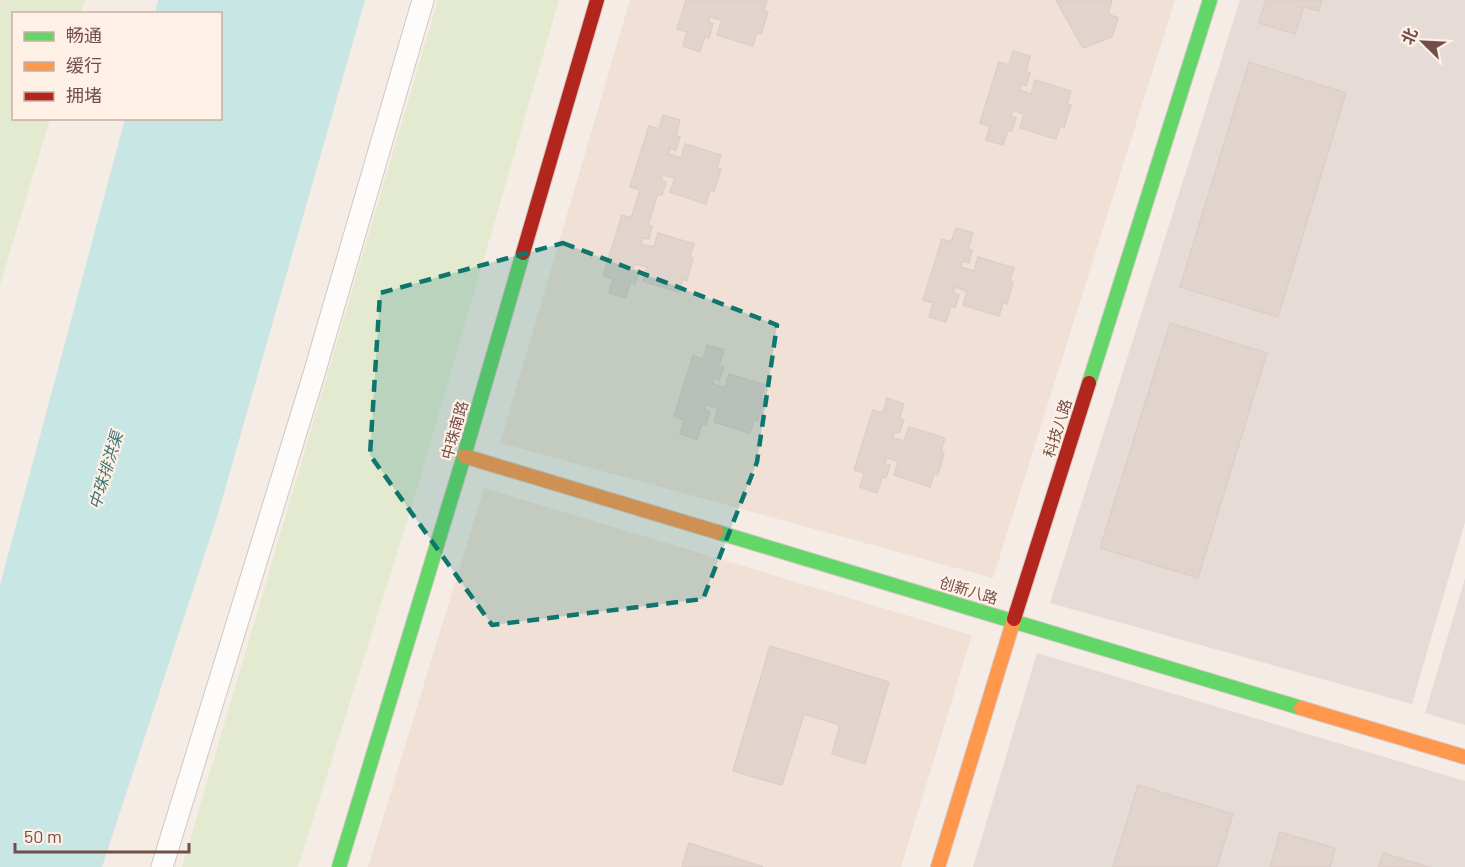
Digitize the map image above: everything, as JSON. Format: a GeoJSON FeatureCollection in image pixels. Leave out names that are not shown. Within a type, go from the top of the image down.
{"type":"FeatureCollection","features":[{"type":"Feature","properties":{"kind":"street"},"geometry":{"type":"LineString","coordinates":[[162,867],[317,363],[423,0]]}},
{"type":"Feature","properties":{"kind":"street","name":"中珠南路"},"geometry":{"type":"LineString","coordinates":[[339,867],[464,456],[597,0]]}},
{"type":"Feature","properties":{"kind":"street","name":"科技八路"},"geometry":{"type":"LineString","coordinates":[[938,867],[1013,621],[1210,0]]}},
{"type":"Feature","properties":{"kind":"street","name":"创新八路"},"geometry":{"type":"LineString","coordinates":[[464,456],[1465,758]]}},
{"type":"Feature","properties":{"kind":"highlighted area"},"geometry":{"type":"Polygon","coordinates":[[[563,243],[777,325],[757,462],[703,599],[492,625],[370,455],[380,293],[563,243]]]}},
{"type":"Feature","properties":{"kind":"shaded area"},"geometry":{"type":"Polygon","coordinates":[[[630,0],[1175,0],[993,578],[500,443],[630,0]]]}},
{"type":"Feature","properties":{"kind":"shaded area"},"geometry":{"type":"Polygon","coordinates":[[[1240,0],[1465,0],[1465,522],[1412,704],[1050,603],[1240,0]]]}},
{"type":"Feature","properties":{"kind":"shaded area"},"geometry":{"type":"Polygon","coordinates":[[[484,488],[972,635],[901,867],[368,867],[484,488]]]}},
{"type":"Feature","properties":{"kind":"shaded area"},"geometry":{"type":"Polygon","coordinates":[[[1465,578],[1465,725],[1425,713],[1465,578]]]}},
{"type":"Feature","properties":{"kind":"shaded area"},"geometry":{"type":"Polygon","coordinates":[[[1037,653],[1465,781],[1465,867],[973,867],[1037,653]]]}},
{"type":"Feature","properties":{"kind":"green space"},"geometry":{"type":"Polygon","coordinates":[[[0,0],[85,0],[81,12],[12,12],[12,120],[50,120],[0,285],[0,0]]]}},
{"type":"Feature","properties":{"kind":"green space"},"geometry":{"type":"Polygon","coordinates":[[[438,0],[559,0],[415,496],[298,867],[182,867],[438,0]]]}},
{"type":"Feature","properties":{"kind":"water","name":"中珠排洪渠"},"geometry":{"type":"Polygon","coordinates":[[[158,0],[365,0],[217,517],[102,867],[0,867],[0,585],[125,120],[222,120],[222,12],[155,12],[158,0]]]}},
{"type":"Feature","properties":{"kind":"building"},"geometry":{"type":"Polygon","coordinates":[[[686,0],[767,0],[764,10],[768,12],[761,34],[757,32],[753,46],[717,35],[722,20],[710,17],[708,22],[713,24],[709,38],[705,36],[700,52],[683,46],[687,32],[677,29],[686,0]]]}},
{"type":"Feature","properties":{"kind":"building"},"geometry":{"type":"Polygon","coordinates":[[[1056,0],[1112,0],[1108,14],[1118,18],[1112,37],[1083,48],[1056,0]]]}},
{"type":"Feature","properties":{"kind":"building"},"geometry":{"type":"Polygon","coordinates":[[[1266,0],[1322,0],[1319,11],[1304,7],[1295,34],[1259,23],[1266,0]]]}},
{"type":"Feature","properties":{"kind":"building"},"geometry":{"type":"Polygon","coordinates":[[[1013,51],[1030,56],[1026,72],[1030,73],[1026,86],[1021,84],[1019,90],[1031,94],[1035,80],[1071,91],[1067,104],[1071,105],[1064,127],[1060,126],[1056,139],[1020,128],[1024,114],[1013,110],[1011,116],[1016,118],[1012,131],[1008,130],[1003,145],[986,140],[990,126],[980,123],[999,62],[1009,65],[1013,51]]]}},
{"type":"Feature","properties":{"kind":"building"},"geometry":{"type":"Polygon","coordinates":[[[1249,62],[1346,93],[1278,317],[1180,287],[1249,62]]]}},
{"type":"Feature","properties":{"kind":"building"},"geometry":{"type":"Polygon","coordinates":[[[663,115],[680,120],[676,136],[680,137],[676,150],[670,148],[669,154],[681,158],[685,144],[721,155],[717,168],[721,169],[714,191],[710,190],[706,204],[670,192],[675,178],[663,175],[661,181],[666,182],[662,195],[658,194],[648,225],[652,226],[649,239],[643,238],[641,244],[654,247],[658,233],[694,244],[687,281],[683,279],[679,292],[643,281],[647,267],[635,264],[633,269],[639,271],[635,284],[630,283],[626,298],[609,293],[613,279],[603,276],[622,215],[631,218],[640,190],[630,187],[649,126],[659,129],[663,115]]]}},
{"type":"Feature","properties":{"kind":"building"},"geometry":{"type":"Polygon","coordinates":[[[956,228],[973,233],[968,249],[972,250],[969,263],[963,261],[961,267],[974,271],[978,257],[1014,268],[1007,304],[1003,303],[999,316],[963,305],[967,291],[955,287],[953,293],[959,295],[955,308],[951,306],[946,322],[929,317],[933,303],[923,300],[942,239],[951,242],[956,228]]]}},
{"type":"Feature","properties":{"kind":"building"},"geometry":{"type":"Polygon","coordinates":[[[1170,323],[1267,353],[1198,578],[1100,548],[1170,323]]]}},
{"type":"Feature","properties":{"kind":"building"},"geometry":{"type":"Polygon","coordinates":[[[707,345],[724,350],[719,366],[724,367],[719,380],[714,378],[713,384],[725,388],[729,374],[765,385],[758,421],[754,420],[750,433],[714,422],[718,408],[706,405],[705,410],[710,412],[706,425],[702,424],[697,439],[680,434],[684,420],[674,416],[693,356],[703,359],[707,345]]]}},
{"type":"Feature","properties":{"kind":"building"},"geometry":{"type":"Polygon","coordinates":[[[887,398],[904,404],[899,419],[904,420],[899,433],[894,432],[893,438],[904,441],[909,427],[945,438],[941,451],[944,453],[938,475],[934,473],[930,487],[894,475],[898,461],[886,458],[885,464],[890,465],[886,478],[882,477],[877,493],[860,487],[864,473],[854,470],[873,410],[883,413],[887,398]]]}},
{"type":"Feature","properties":{"kind":"building"},"geometry":{"type":"Polygon","coordinates":[[[770,646],[889,682],[865,764],[832,754],[840,725],[804,714],[782,785],[733,771],[770,646]]]}},
{"type":"Feature","properties":{"kind":"building"},"geometry":{"type":"Polygon","coordinates":[[[1138,785],[1233,814],[1217,867],[1113,867],[1138,785]]]}},
{"type":"Feature","properties":{"kind":"building"},"geometry":{"type":"Polygon","coordinates":[[[1280,832],[1335,848],[1330,867],[1270,867],[1280,832]]]}},
{"type":"Feature","properties":{"kind":"building"},"geometry":{"type":"Polygon","coordinates":[[[689,843],[763,867],[682,867],[689,843]]]}},
{"type":"Feature","properties":{"kind":"building"},"geometry":{"type":"Polygon","coordinates":[[[1383,853],[1429,867],[1378,867],[1383,853]]]}},
{"type":"Feature","properties":{"kind":"traffic: fast"},"geometry":{"type":"LineString","coordinates":[[1089,383],[1210,0]]}},
{"type":"Feature","properties":{"kind":"traffic: fast"},"geometry":{"type":"LineString","coordinates":[[339,867],[523,253]]}},
{"type":"Feature","properties":{"kind":"traffic: fast"},"geometry":{"type":"LineString","coordinates":[[717,532],[1301,708]]}},
{"type":"Feature","properties":{"kind":"traffic: slow"},"geometry":{"type":"LineString","coordinates":[[464,456],[717,532]]}},
{"type":"Feature","properties":{"kind":"traffic: slow"},"geometry":{"type":"LineString","coordinates":[[938,867],[1014,619]]}},
{"type":"Feature","properties":{"kind":"traffic: slow"},"geometry":{"type":"LineString","coordinates":[[1301,708],[1465,757]]}},
{"type":"Feature","properties":{"kind":"traffic: jam"},"geometry":{"type":"LineString","coordinates":[[523,253],[597,0]]}},
{"type":"Feature","properties":{"kind":"traffic: jam"},"geometry":{"type":"LineString","coordinates":[[1014,619],[1089,383]]}}]}
